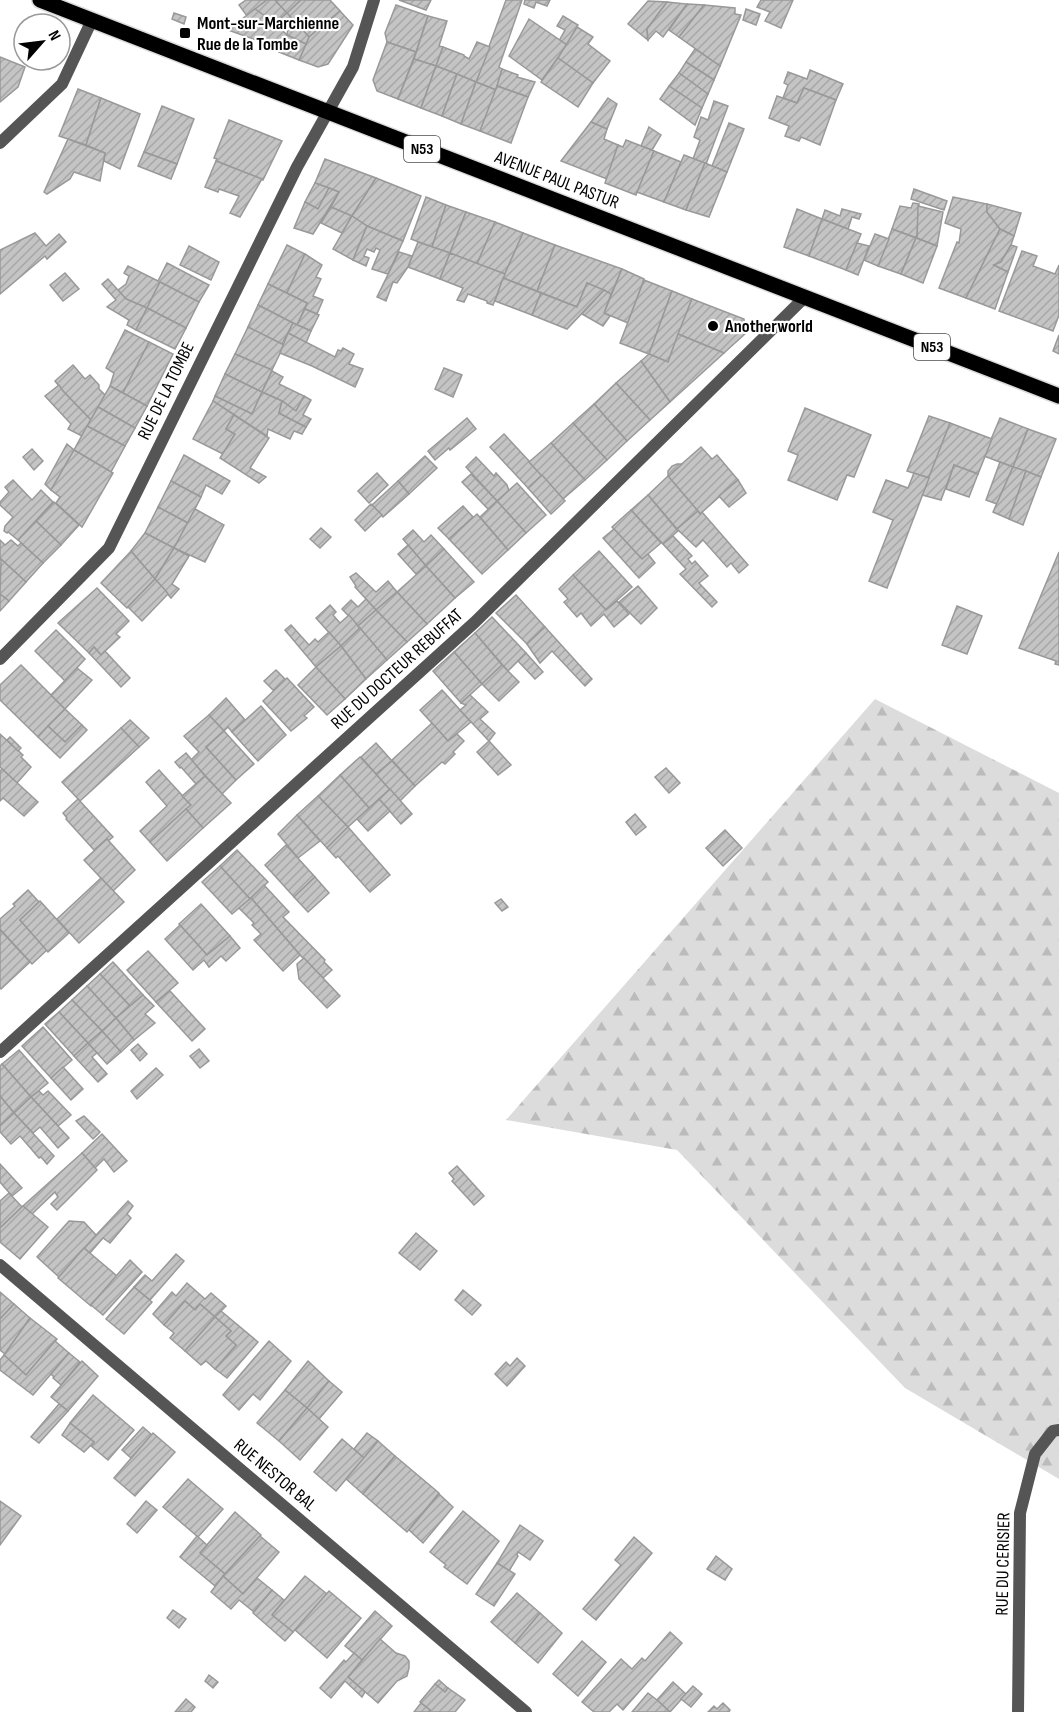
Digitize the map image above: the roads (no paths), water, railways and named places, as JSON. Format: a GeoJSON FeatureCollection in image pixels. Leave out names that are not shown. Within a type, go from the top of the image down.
{"type":"FeatureCollection","features":[{"type":"Feature","properties":{"kind":"main road","name":"AVENUE PAUL PASTUR"},"geometry":{"type":"LineString","coordinates":[[40,0],[1059,396]]}},
{"type":"Feature","properties":{"kind":"street","name":"RUE DE LA TOMBE"},"geometry":{"type":"LineString","coordinates":[[0,659],[109,548],[297,167],[353,67],[374,0]]}},
{"type":"Feature","properties":{"kind":"street"},"geometry":{"type":"LineString","coordinates":[[0,143],[62,84],[92,20]]}},
{"type":"Feature","properties":{"kind":"street","name":"RUE DU DOCTEUR REBUFFAT"},"geometry":{"type":"LineString","coordinates":[[0,1052],[475,622],[804,297]]}},
{"type":"Feature","properties":{"kind":"street","name":"RUE NESTOR BAL"},"geometry":{"type":"LineString","coordinates":[[0,1265],[526,1712]]}},
{"type":"Feature","properties":{"kind":"street","name":"RUE DU CERISIER"},"geometry":{"type":"LineString","coordinates":[[1018,1712],[1020,1512],[1035,1454],[1053,1431],[1059,1430]]}},
{"type":"Feature","properties":{"kind":"place","name":"Mont-sur-Marchienne Rue de la Tombe"},"geometry":{"type":"Point","coordinates":[185,33]}},
{"type":"Feature","properties":{"kind":"place","name":"Anotherworld"},"geometry":{"type":"Point","coordinates":[713,326]}}]}
